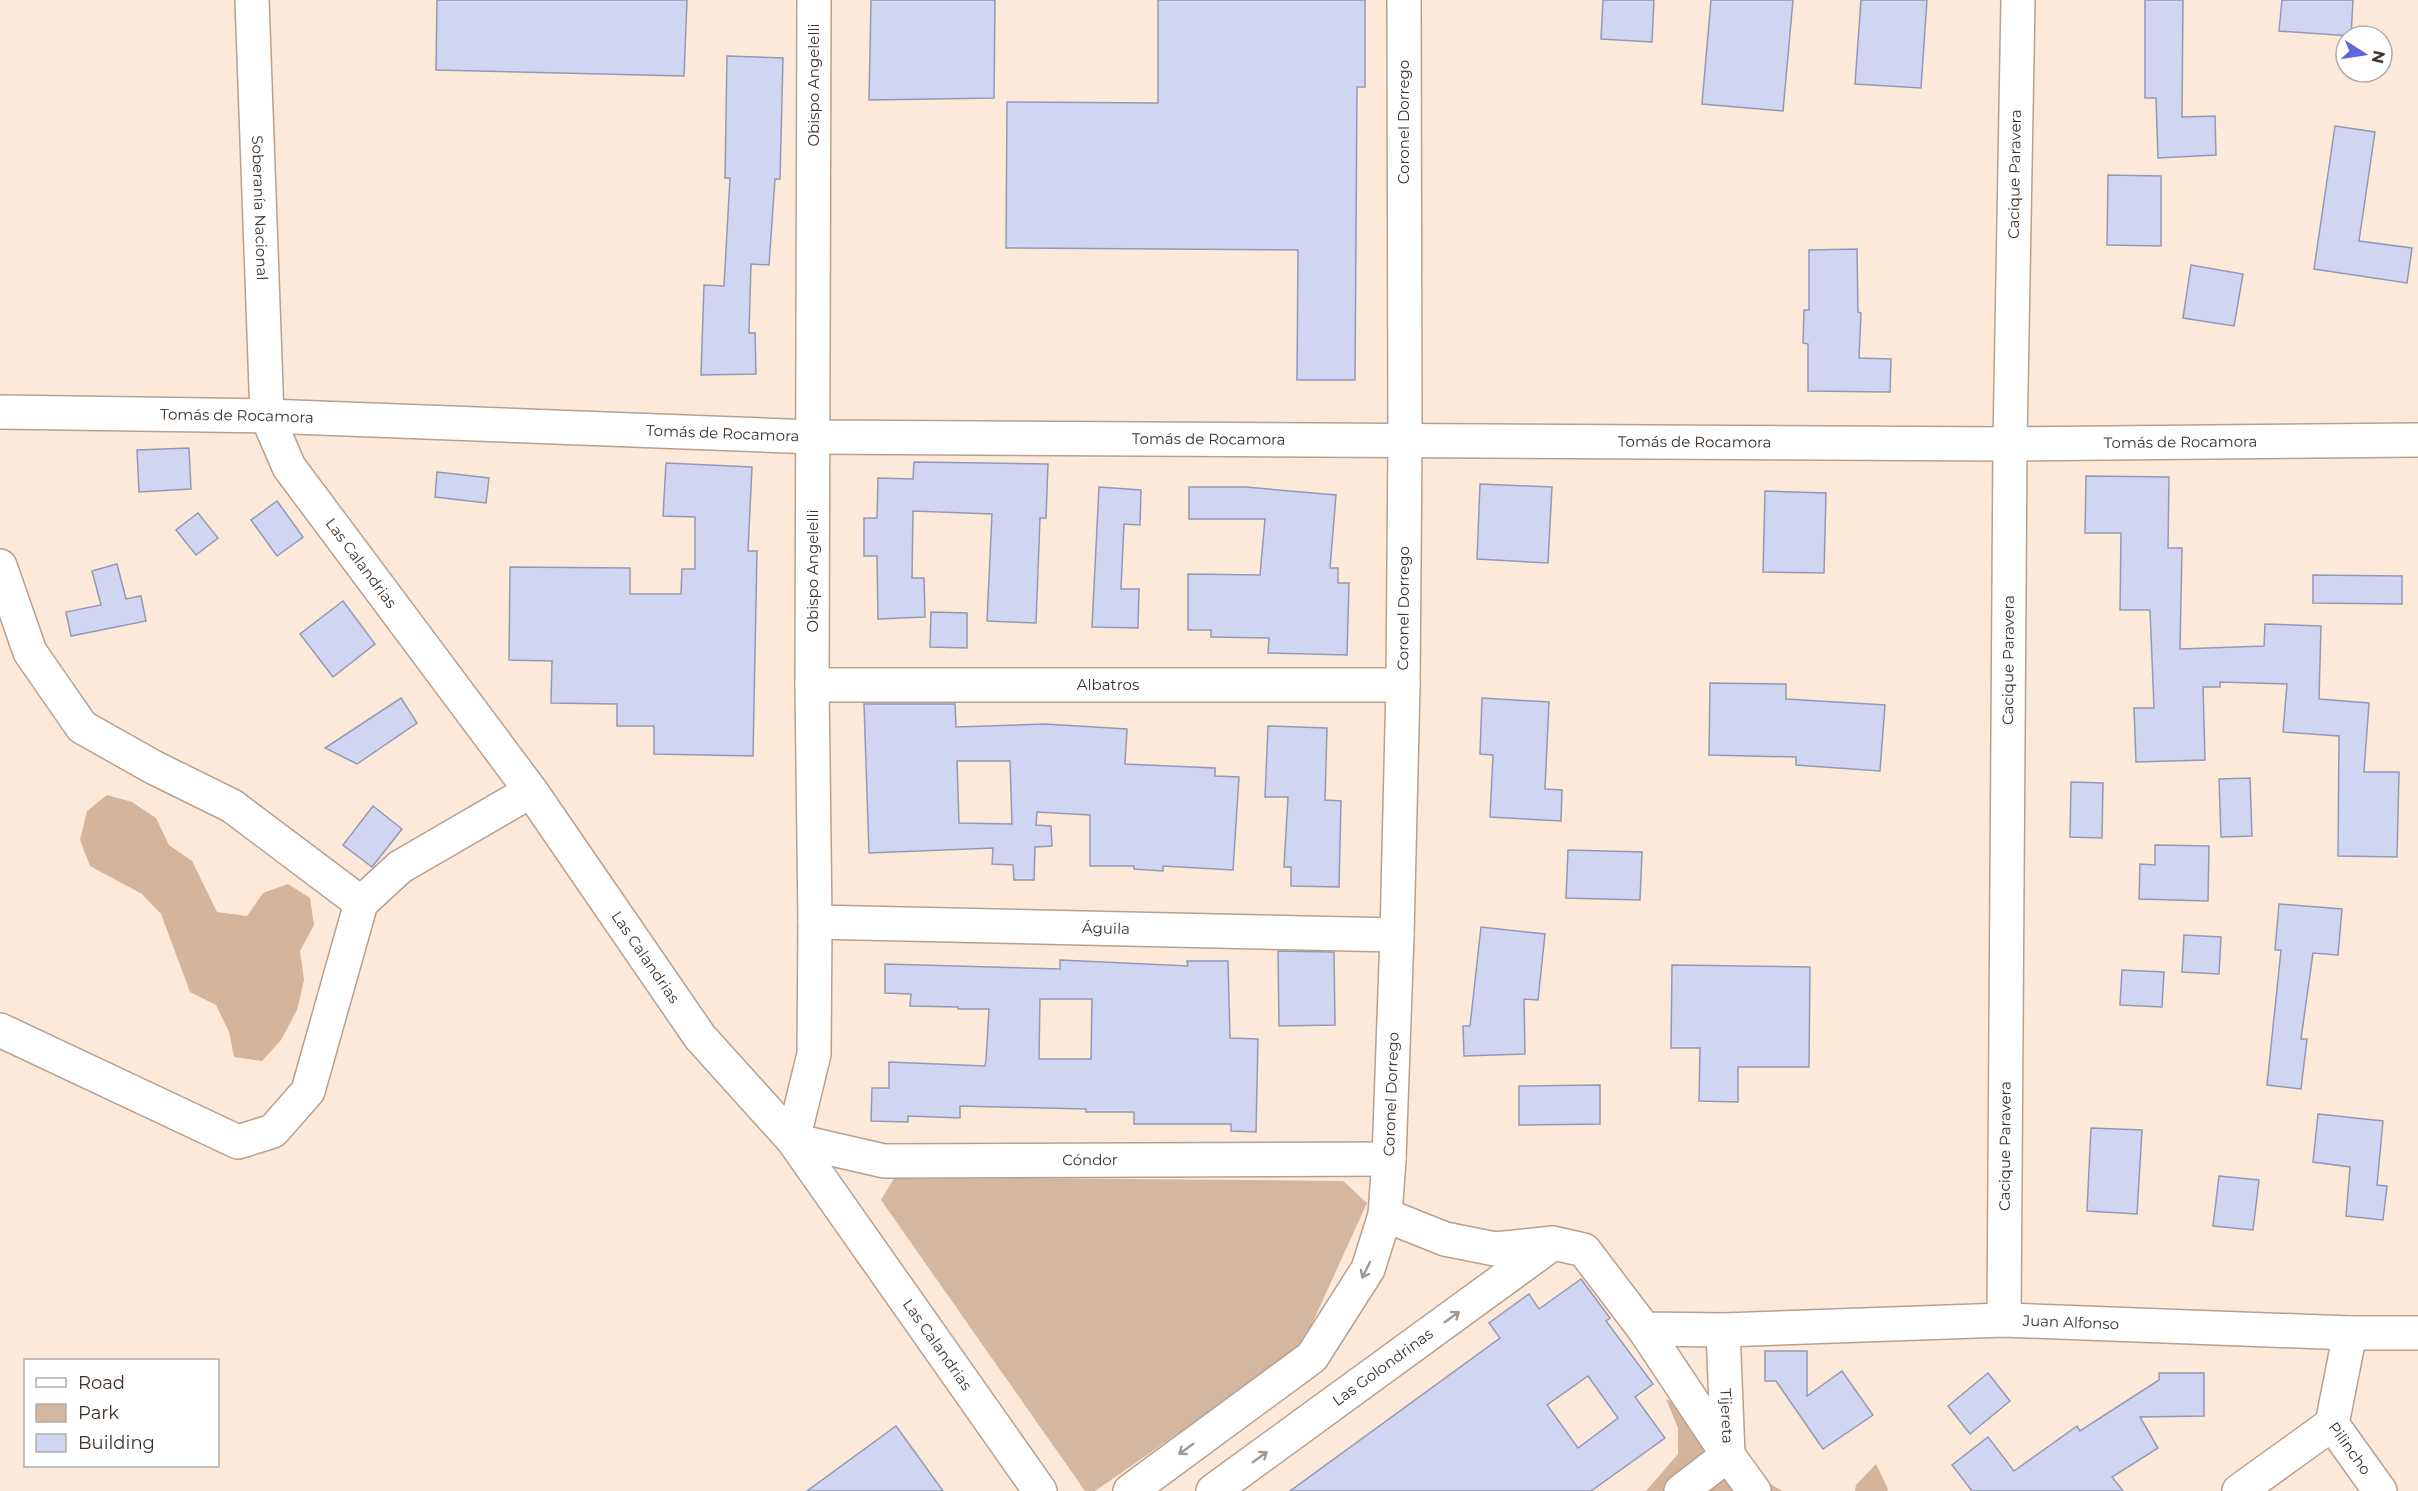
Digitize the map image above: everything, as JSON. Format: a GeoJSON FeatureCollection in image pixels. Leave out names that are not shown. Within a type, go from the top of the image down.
{"type":"FeatureCollection","features":[{"type":"Feature","properties":{"kind":"street","name":"Soberanía Nacional"},"geometry":{"type":"LineString","coordinates":[[252,0],[267,416]]}},
{"type":"Feature","properties":{"kind":"street","name":"Obispo Angelelli"},"geometry":{"type":"LineString","coordinates":[[793,1140],[814,1054],[812,685],[814,0]]}},
{"type":"Feature","properties":{"kind":"street","name":"Coronel Dorrego"},"geometry":{"type":"LineString","coordinates":[[1385,1215],[1397,935],[1403,686],[1404,0]]}},
{"type":"Feature","properties":{"kind":"street","name":"Cacique Paravera"},"geometry":{"type":"LineString","coordinates":[[2004,1320],[2010,444],[2018,0]]}},
{"type":"Feature","properties":{"kind":"street","name":"Tomás de Rocamora"},"geometry":{"type":"LineString","coordinates":[[0,412],[267,416],[814,437],[2010,444],[2418,440]]}},
{"type":"Feature","properties":{"kind":"street","name":"Las Calandrias"},"geometry":{"type":"LineString","coordinates":[[267,416],[289,467],[531,791],[700,1037],[793,1140],[1040,1491]]}},
{"type":"Feature","properties":{"kind":"street"},"geometry":{"type":"LineString","coordinates":[[0,566],[30,652],[82,727],[153,767],[232,806],[361,903]]}},
{"type":"Feature","properties":{"kind":"street","name":"Albatros"},"geometry":{"type":"LineString","coordinates":[[812,685],[1403,686]]}},
{"type":"Feature","properties":{"kind":"street"},"geometry":{"type":"LineString","coordinates":[[0,1030],[238,1142],[273,1131],[308,1091],[361,903],[400,867],[531,791]]}},
{"type":"Feature","properties":{"kind":"street","name":"Águila"},"geometry":{"type":"LineString","coordinates":[[815,922],[1397,935]]}},
{"type":"Feature","properties":{"kind":"street","name":"Cóndor"},"geometry":{"type":"LineString","coordinates":[[793,1140],[884,1161],[1389,1159]]}},
{"type":"Feature","properties":{"kind":"street"},"geometry":{"type":"LineString","coordinates":[[1130,1491],[1312,1357],[1368,1269],[1385,1215],[1444,1239],[1496,1249],[1553,1243],[1584,1250],[1644,1329],[1728,1455],[1681,1491]]}},
{"type":"Feature","properties":{"kind":"street","name":"Las Golondrinas"},"geometry":{"type":"LineString","coordinates":[[1213,1491],[1553,1243]]}},
{"type":"Feature","properties":{"kind":"street","name":"Juan Alfonso"},"geometry":{"type":"LineString","coordinates":[[1644,1329],[1723,1330],[2004,1320],[2350,1333],[2418,1333]]}},
{"type":"Feature","properties":{"kind":"street","name":"Tijereta"},"geometry":{"type":"LineString","coordinates":[[1723,1330],[1728,1455],[1754,1491]]}},
{"type":"Feature","properties":{"kind":"street","name":"Pilincho"},"geometry":{"type":"LineString","coordinates":[[2350,1333],[2332,1424],[2380,1491]]}},
{"type":"Feature","properties":{"kind":"street"},"geometry":{"type":"LineString","coordinates":[[2239,1491],[2332,1424]]}},
{"type":"Feature","properties":{"kind":"green space"},"geometry":{"type":"Polygon","coordinates":[[[895,1177],[1343,1181],[1367,1203],[1301,1348],[1095,1491],[1085,1491],[881,1200],[895,1177]]]}},
{"type":"Feature","properties":{"kind":"shaded area"},"geometry":{"type":"Polygon","coordinates":[[[107,795],[132,802],[156,818],[169,845],[192,861],[217,912],[247,916],[263,893],[288,884],[310,898],[314,925],[300,951],[304,980],[297,1010],[281,1040],[262,1061],[234,1057],[229,1032],[216,1005],[190,992],[161,914],[142,894],[90,866],[80,840],[87,811],[107,795]]]}},
{"type":"Feature","properties":{"kind":"shaded area"},"geometry":{"type":"Polygon","coordinates":[[[1666,1399],[1685,1409],[1744,1456],[1762,1479],[1782,1491],[1646,1491],[1678,1454],[1678,1428],[1666,1399]]]}},
{"type":"Feature","properties":{"kind":"shaded area"},"geometry":{"type":"Polygon","coordinates":[[[1876,1464],[1887,1491],[1855,1491],[1856,1485],[1876,1464]]]}},
{"type":"Feature","properties":{"kind":"building"},"geometry":{"type":"Polygon","coordinates":[[[437,0],[687,0],[684,76],[436,70],[437,0]]]}},
{"type":"Feature","properties":{"kind":"building"},"geometry":{"type":"Polygon","coordinates":[[[871,0],[995,0],[994,98],[869,100],[871,0]]]}},
{"type":"Feature","properties":{"kind":"building"},"geometry":{"type":"Polygon","coordinates":[[[1158,0],[1365,0],[1365,87],[1357,87],[1355,380],[1297,380],[1298,250],[1006,248],[1007,102],[1158,103],[1158,0]]]}},
{"type":"Feature","properties":{"kind":"building"},"geometry":{"type":"Polygon","coordinates":[[[1603,0],[1654,0],[1652,42],[1601,39],[1603,0]]]}},
{"type":"Feature","properties":{"kind":"building"},"geometry":{"type":"Polygon","coordinates":[[[1711,0],[1793,0],[1783,111],[1702,104],[1711,0]]]}},
{"type":"Feature","properties":{"kind":"building"},"geometry":{"type":"Polygon","coordinates":[[[1861,0],[1927,0],[1921,88],[1855,84],[1861,0]]]}},
{"type":"Feature","properties":{"kind":"building"},"geometry":{"type":"Polygon","coordinates":[[[2145,0],[2183,0],[2182,117],[2215,116],[2216,155],[2158,158],[2156,98],[2145,98],[2145,0]]]}},
{"type":"Feature","properties":{"kind":"building"},"geometry":{"type":"Polygon","coordinates":[[[2282,0],[2353,0],[2352,24],[2334,24],[2334,35],[2279,31],[2282,0]]]}},
{"type":"Feature","properties":{"kind":"building"},"geometry":{"type":"Polygon","coordinates":[[[727,56],[783,58],[780,179],[775,179],[769,265],[751,264],[749,333],[755,333],[756,374],[701,375],[704,285],[724,286],[730,178],[725,178],[727,56]]]}},
{"type":"Feature","properties":{"kind":"building"},"geometry":{"type":"Polygon","coordinates":[[[2335,126],[2375,132],[2359,241],[2412,248],[2407,283],[2314,269],[2335,126]]]}},
{"type":"Feature","properties":{"kind":"building"},"geometry":{"type":"Polygon","coordinates":[[[2108,175],[2161,176],[2161,246],[2107,245],[2108,175]]]}},
{"type":"Feature","properties":{"kind":"building"},"geometry":{"type":"Polygon","coordinates":[[[1857,249],[1858,312],[1861,313],[1859,358],[1891,359],[1890,392],[1808,391],[1808,344],[1803,343],[1804,310],[1809,310],[1809,250],[1857,249]]]}},
{"type":"Feature","properties":{"kind":"building"},"geometry":{"type":"Polygon","coordinates":[[[2191,265],[2243,274],[2234,326],[2183,318],[2191,265]]]}},
{"type":"Feature","properties":{"kind":"building"},"geometry":{"type":"Polygon","coordinates":[[[189,448],[191,489],[139,492],[137,450],[189,448]]]}},
{"type":"Feature","properties":{"kind":"building"},"geometry":{"type":"Polygon","coordinates":[[[914,462],[1048,464],[1046,518],[1040,518],[1036,623],[987,621],[992,514],[913,511],[912,578],[924,578],[925,617],[878,619],[877,556],[864,556],[864,518],[877,518],[878,478],[913,479],[914,462]]]}},
{"type":"Feature","properties":{"kind":"building"},"geometry":{"type":"Polygon","coordinates":[[[666,463],[752,467],[748,551],[757,551],[753,756],[654,754],[654,726],[617,726],[617,704],[551,703],[552,661],[509,660],[510,567],[630,568],[630,594],[681,594],[682,569],[695,569],[695,517],[663,516],[666,463]]]}},
{"type":"Feature","properties":{"kind":"building"},"geometry":{"type":"Polygon","coordinates":[[[437,472],[489,478],[486,503],[435,497],[437,472]]]}},
{"type":"Feature","properties":{"kind":"building"},"geometry":{"type":"Polygon","coordinates":[[[2086,476],[2169,477],[2168,548],[2182,548],[2180,649],[2264,646],[2265,624],[2321,626],[2319,699],[2369,703],[2364,772],[2399,772],[2397,857],[2338,856],[2339,736],[2283,732],[2287,684],[2220,682],[2220,687],[2203,687],[2205,760],[2136,762],[2134,708],[2154,708],[2150,610],[2120,610],[2121,533],[2085,533],[2086,476]]]}},
{"type":"Feature","properties":{"kind":"building"},"geometry":{"type":"Polygon","coordinates":[[[1480,484],[1552,487],[1548,563],[1477,559],[1480,484]]]}},
{"type":"Feature","properties":{"kind":"building"},"geometry":{"type":"Polygon","coordinates":[[[1099,487],[1141,490],[1140,525],[1124,524],[1121,589],[1139,589],[1138,628],[1092,627],[1099,487]]]}},
{"type":"Feature","properties":{"kind":"building"},"geometry":{"type":"Polygon","coordinates":[[[1189,487],[1246,487],[1336,495],[1330,568],[1338,568],[1338,583],[1349,583],[1347,655],[1268,653],[1269,638],[1211,637],[1211,630],[1188,630],[1188,574],[1260,575],[1265,519],[1189,519],[1189,487]]]}},
{"type":"Feature","properties":{"kind":"building"},"geometry":{"type":"Polygon","coordinates":[[[1765,491],[1826,493],[1824,573],[1763,572],[1765,491]]]}},
{"type":"Feature","properties":{"kind":"building"},"geometry":{"type":"Polygon","coordinates":[[[277,501],[303,537],[277,556],[251,520],[277,501]]]}},
{"type":"Feature","properties":{"kind":"building"},"geometry":{"type":"Polygon","coordinates":[[[198,513],[218,538],[196,555],[176,530],[198,513]]]}},
{"type":"Feature","properties":{"kind":"building"},"geometry":{"type":"Polygon","coordinates":[[[117,564],[126,599],[141,596],[146,621],[71,636],[66,612],[101,605],[92,571],[117,564]]]}},
{"type":"Feature","properties":{"kind":"building"},"geometry":{"type":"Polygon","coordinates":[[[2313,575],[2402,576],[2402,604],[2313,603],[2313,575]]]}},
{"type":"Feature","properties":{"kind":"building"},"geometry":{"type":"Polygon","coordinates":[[[343,601],[375,644],[333,677],[300,634],[343,601]]]}},
{"type":"Feature","properties":{"kind":"building"},"geometry":{"type":"Polygon","coordinates":[[[931,612],[967,613],[967,648],[930,647],[931,612]]]}},
{"type":"Feature","properties":{"kind":"building"},"geometry":{"type":"Polygon","coordinates":[[[1710,683],[1786,684],[1786,699],[1885,705],[1880,771],[1796,765],[1796,757],[1709,755],[1710,683]]]}},
{"type":"Feature","properties":{"kind":"building"},"geometry":{"type":"Polygon","coordinates":[[[401,698],[417,723],[357,764],[325,748],[401,698]]]}},
{"type":"Feature","properties":{"kind":"building"},"geometry":{"type":"Polygon","coordinates":[[[1482,698],[1549,702],[1545,789],[1562,790],[1561,821],[1490,817],[1493,755],[1480,754],[1482,698]]]}},
{"type":"Feature","properties":{"kind":"building"},"geometry":{"type":"Polygon","coordinates":[[[864,704],[955,704],[956,727],[1045,724],[1127,729],[1125,764],[1215,768],[1215,776],[1239,777],[1233,870],[1163,866],[1163,871],[1134,869],[1134,866],[1090,866],[1090,815],[1037,812],[1036,825],[1051,826],[1052,846],[1035,847],[1034,880],[1014,880],[1013,865],[992,864],[993,848],[869,853],[864,704]],[[957,761],[959,823],[1012,824],[1010,761],[957,761]]]}},
{"type":"Feature","properties":{"kind":"building"},"geometry":{"type":"Polygon","coordinates":[[[1268,726],[1327,728],[1325,800],[1341,801],[1339,887],[1291,886],[1291,867],[1284,867],[1288,797],[1265,797],[1268,726]]]}},
{"type":"Feature","properties":{"kind":"building"},"geometry":{"type":"Polygon","coordinates":[[[2250,778],[2252,836],[2221,837],[2219,779],[2250,778]]]}},
{"type":"Feature","properties":{"kind":"building"},"geometry":{"type":"Polygon","coordinates":[[[2071,782],[2103,783],[2102,838],[2070,837],[2071,782]]]}},
{"type":"Feature","properties":{"kind":"building"},"geometry":{"type":"Polygon","coordinates":[[[373,806],[402,829],[372,867],[343,845],[373,806]]]}},
{"type":"Feature","properties":{"kind":"building"},"geometry":{"type":"Polygon","coordinates":[[[2155,845],[2209,846],[2208,901],[2139,899],[2140,864],[2155,865],[2155,845]]]}},
{"type":"Feature","properties":{"kind":"building"},"geometry":{"type":"Polygon","coordinates":[[[1568,850],[1642,852],[1640,900],[1566,898],[1568,850]]]}},
{"type":"Feature","properties":{"kind":"building"},"geometry":{"type":"Polygon","coordinates":[[[2279,904],[2342,909],[2338,955],[2313,953],[2301,1039],[2307,1039],[2301,1089],[2267,1085],[2281,950],[2275,950],[2279,904]]]}},
{"type":"Feature","properties":{"kind":"building"},"geometry":{"type":"Polygon","coordinates":[[[1481,927],[1545,934],[1538,1000],[1524,999],[1525,1054],[1464,1056],[1463,1026],[1470,1026],[1481,927]]]}},
{"type":"Feature","properties":{"kind":"building"},"geometry":{"type":"Polygon","coordinates":[[[2184,935],[2221,937],[2219,974],[2182,972],[2184,935]]]}},
{"type":"Feature","properties":{"kind":"building"},"geometry":{"type":"Polygon","coordinates":[[[1278,951],[1334,952],[1335,1025],[1279,1026],[1278,951]]]}},
{"type":"Feature","properties":{"kind":"building"},"geometry":{"type":"Polygon","coordinates":[[[1060,960],[1188,966],[1187,961],[1228,961],[1230,1038],[1258,1039],[1256,1132],[1231,1131],[1231,1124],[1134,1124],[1134,1112],[1086,1112],[1086,1109],[960,1106],[960,1118],[908,1116],[908,1122],[871,1121],[872,1088],[889,1088],[889,1062],[985,1066],[986,1060],[989,1009],[910,1006],[911,994],[885,993],[885,964],[1060,969],[1060,960]],[[1040,999],[1039,1059],[1091,1059],[1092,999],[1040,999]]]}},
{"type":"Feature","properties":{"kind":"building"},"geometry":{"type":"Polygon","coordinates":[[[1672,965],[1810,967],[1809,1067],[1738,1067],[1738,1102],[1699,1101],[1700,1048],[1671,1048],[1672,965]]]}},
{"type":"Feature","properties":{"kind":"building"},"geometry":{"type":"Polygon","coordinates":[[[2122,970],[2164,972],[2162,1007],[2120,1005],[2122,970]]]}},
{"type":"Feature","properties":{"kind":"building"},"geometry":{"type":"Polygon","coordinates":[[[1600,1085],[1600,1124],[1519,1125],[1519,1086],[1600,1085]]]}},
{"type":"Feature","properties":{"kind":"building"},"geometry":{"type":"Polygon","coordinates":[[[2318,1114],[2383,1121],[2377,1185],[2387,1186],[2383,1220],[2346,1216],[2350,1167],[2313,1162],[2318,1114]]]}},
{"type":"Feature","properties":{"kind":"building"},"geometry":{"type":"Polygon","coordinates":[[[2091,1128],[2142,1130],[2137,1214],[2087,1211],[2091,1128]]]}},
{"type":"Feature","properties":{"kind":"building"},"geometry":{"type":"Polygon","coordinates":[[[2219,1176],[2259,1180],[2253,1230],[2213,1226],[2219,1176]]]}},
{"type":"Feature","properties":{"kind":"building"},"geometry":{"type":"Polygon","coordinates":[[[1581,1279],[1610,1318],[1606,1321],[1653,1384],[1635,1397],[1665,1438],[1591,1491],[1290,1491],[1500,1338],[1489,1323],[1529,1294],[1539,1309],[1581,1279]],[[1588,1376],[1547,1405],[1578,1448],[1618,1418],[1588,1376]]]}},
{"type":"Feature","properties":{"kind":"building"},"geometry":{"type":"Polygon","coordinates":[[[1765,1351],[1807,1351],[1807,1396],[1842,1371],[1873,1415],[1823,1449],[1776,1381],[1765,1381],[1765,1351]]]}},
{"type":"Feature","properties":{"kind":"building"},"geometry":{"type":"Polygon","coordinates":[[[1988,1373],[2010,1401],[1970,1434],[1948,1406],[1988,1373]]]}},
{"type":"Feature","properties":{"kind":"building"},"geometry":{"type":"Polygon","coordinates":[[[2159,1373],[2204,1373],[2204,1416],[2140,1417],[2158,1448],[2112,1477],[2123,1491],[1972,1491],[1952,1465],[1988,1437],[2014,1471],[2077,1426],[2080,1431],[2159,1380],[2159,1373]]]}},
{"type":"Feature","properties":{"kind":"building"},"geometry":{"type":"Polygon","coordinates":[[[896,1426],[943,1491],[807,1491],[896,1426]]]}}]}
